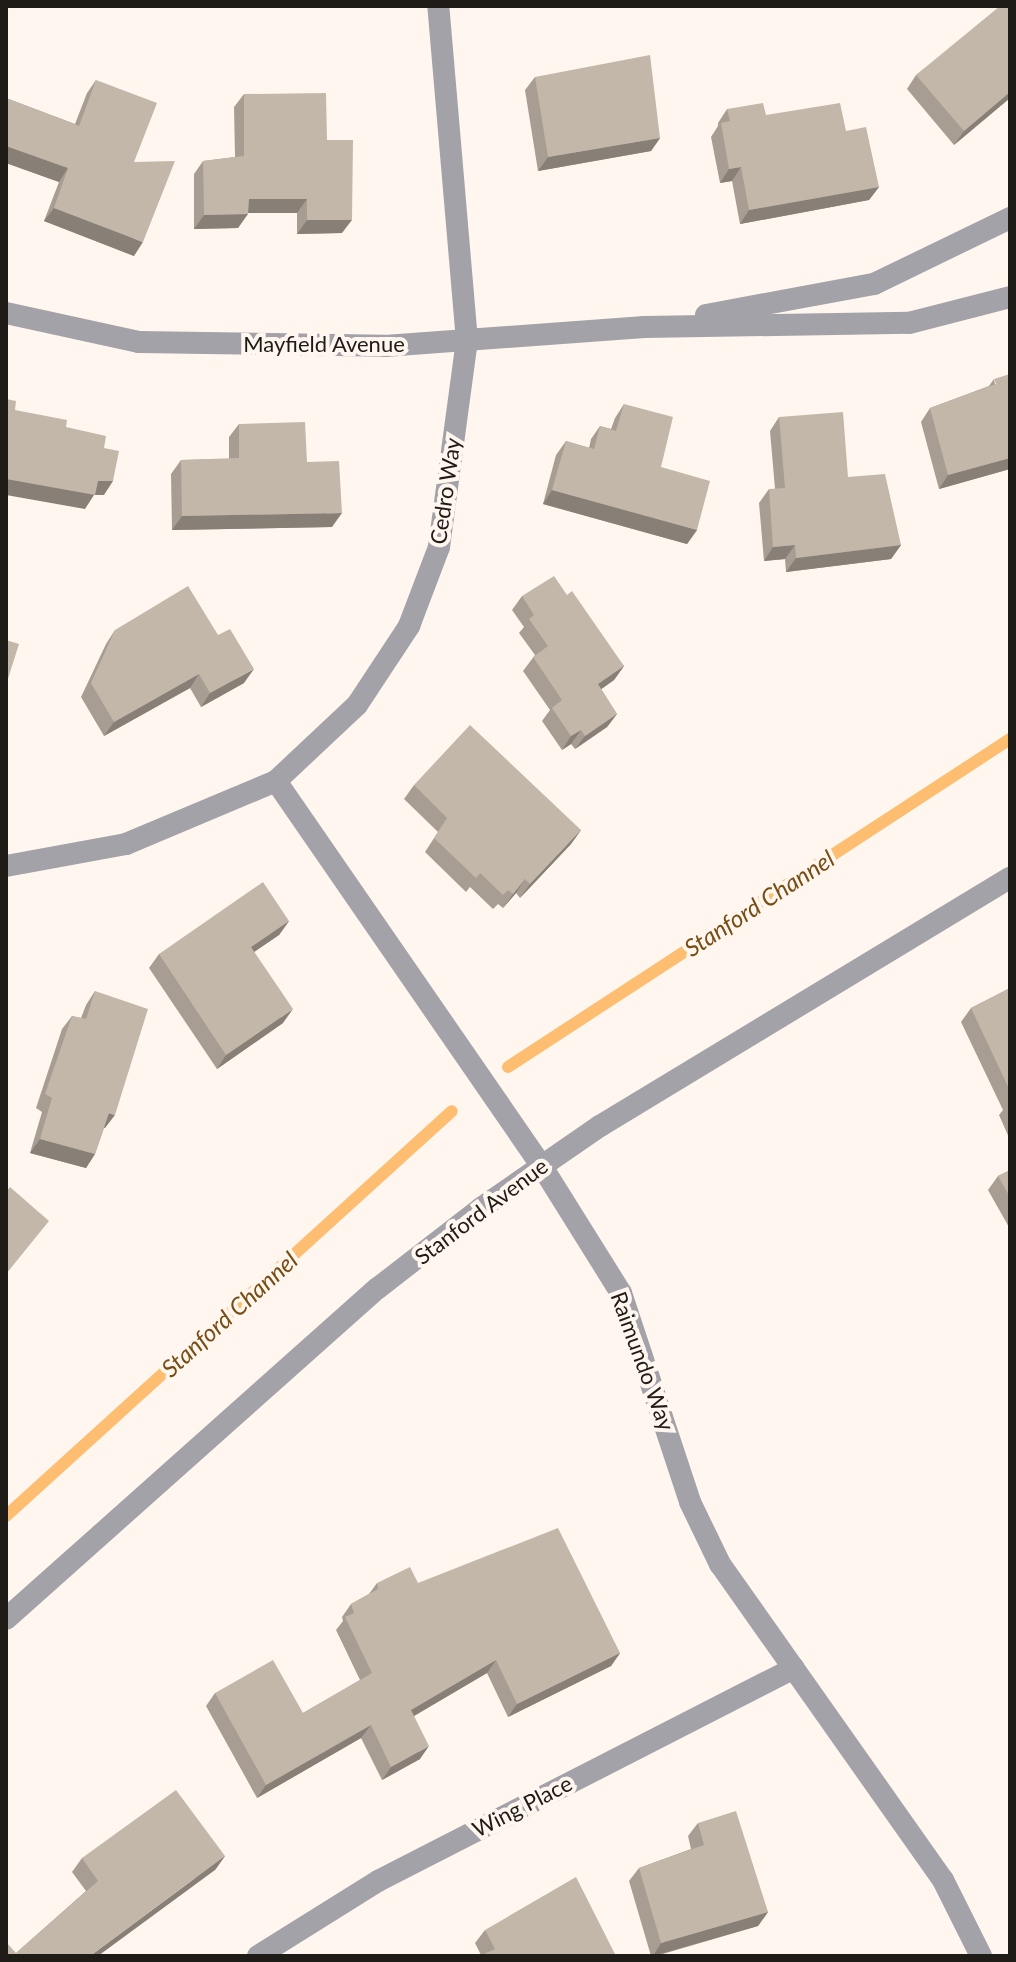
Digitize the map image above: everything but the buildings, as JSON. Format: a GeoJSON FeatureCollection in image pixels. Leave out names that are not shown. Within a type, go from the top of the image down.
{"type":"FeatureCollection","features":[{"type":"Feature","properties":{"kind":"street","name":"Cedro Way"},"geometry":{"type":"LineString","coordinates":[[6,866],[126,844],[276,781],[357,705],[409,626],[439,547],[467,341],[438,6]]}},
{"type":"Feature","properties":{"kind":"street","name":"Mayfield Avenue"},"geometry":{"type":"LineString","coordinates":[[644,327],[874,284],[1010,218]]}},
{"type":"Feature","properties":{"kind":"street","name":"Mayfield Avenue"},"geometry":{"type":"LineString","coordinates":[[6,313],[139,342],[385,346],[644,327],[909,323],[1010,297]]}},
{"type":"Feature","properties":{"kind":"street","name":"Raimundo Way"},"geometry":{"type":"LineString","coordinates":[[276,781],[541,1165],[621,1293],[690,1502],[720,1564],[943,1880],[981,1956]]}},
{"type":"Feature","properties":{"kind":"street","name":"Stanford Avenue"},"geometry":{"type":"LineString","coordinates":[[6,1619],[378,1288],[541,1165],[1010,878]]}},
{"type":"Feature","properties":{"kind":"street","name":"Wing Place"},"geometry":{"type":"LineString","coordinates":[[258,1956],[378,1881],[794,1668]]}},
{"type":"Feature","properties":{"kind":"waterway","name":"Stanford Channel"},"geometry":{"type":"LineString","coordinates":[[508,1067],[1010,739]]}},
{"type":"Feature","properties":{"kind":"waterway","name":"Stanford Channel"},"geometry":{"type":"LineString","coordinates":[[6,1516],[452,1111]]}}]}
